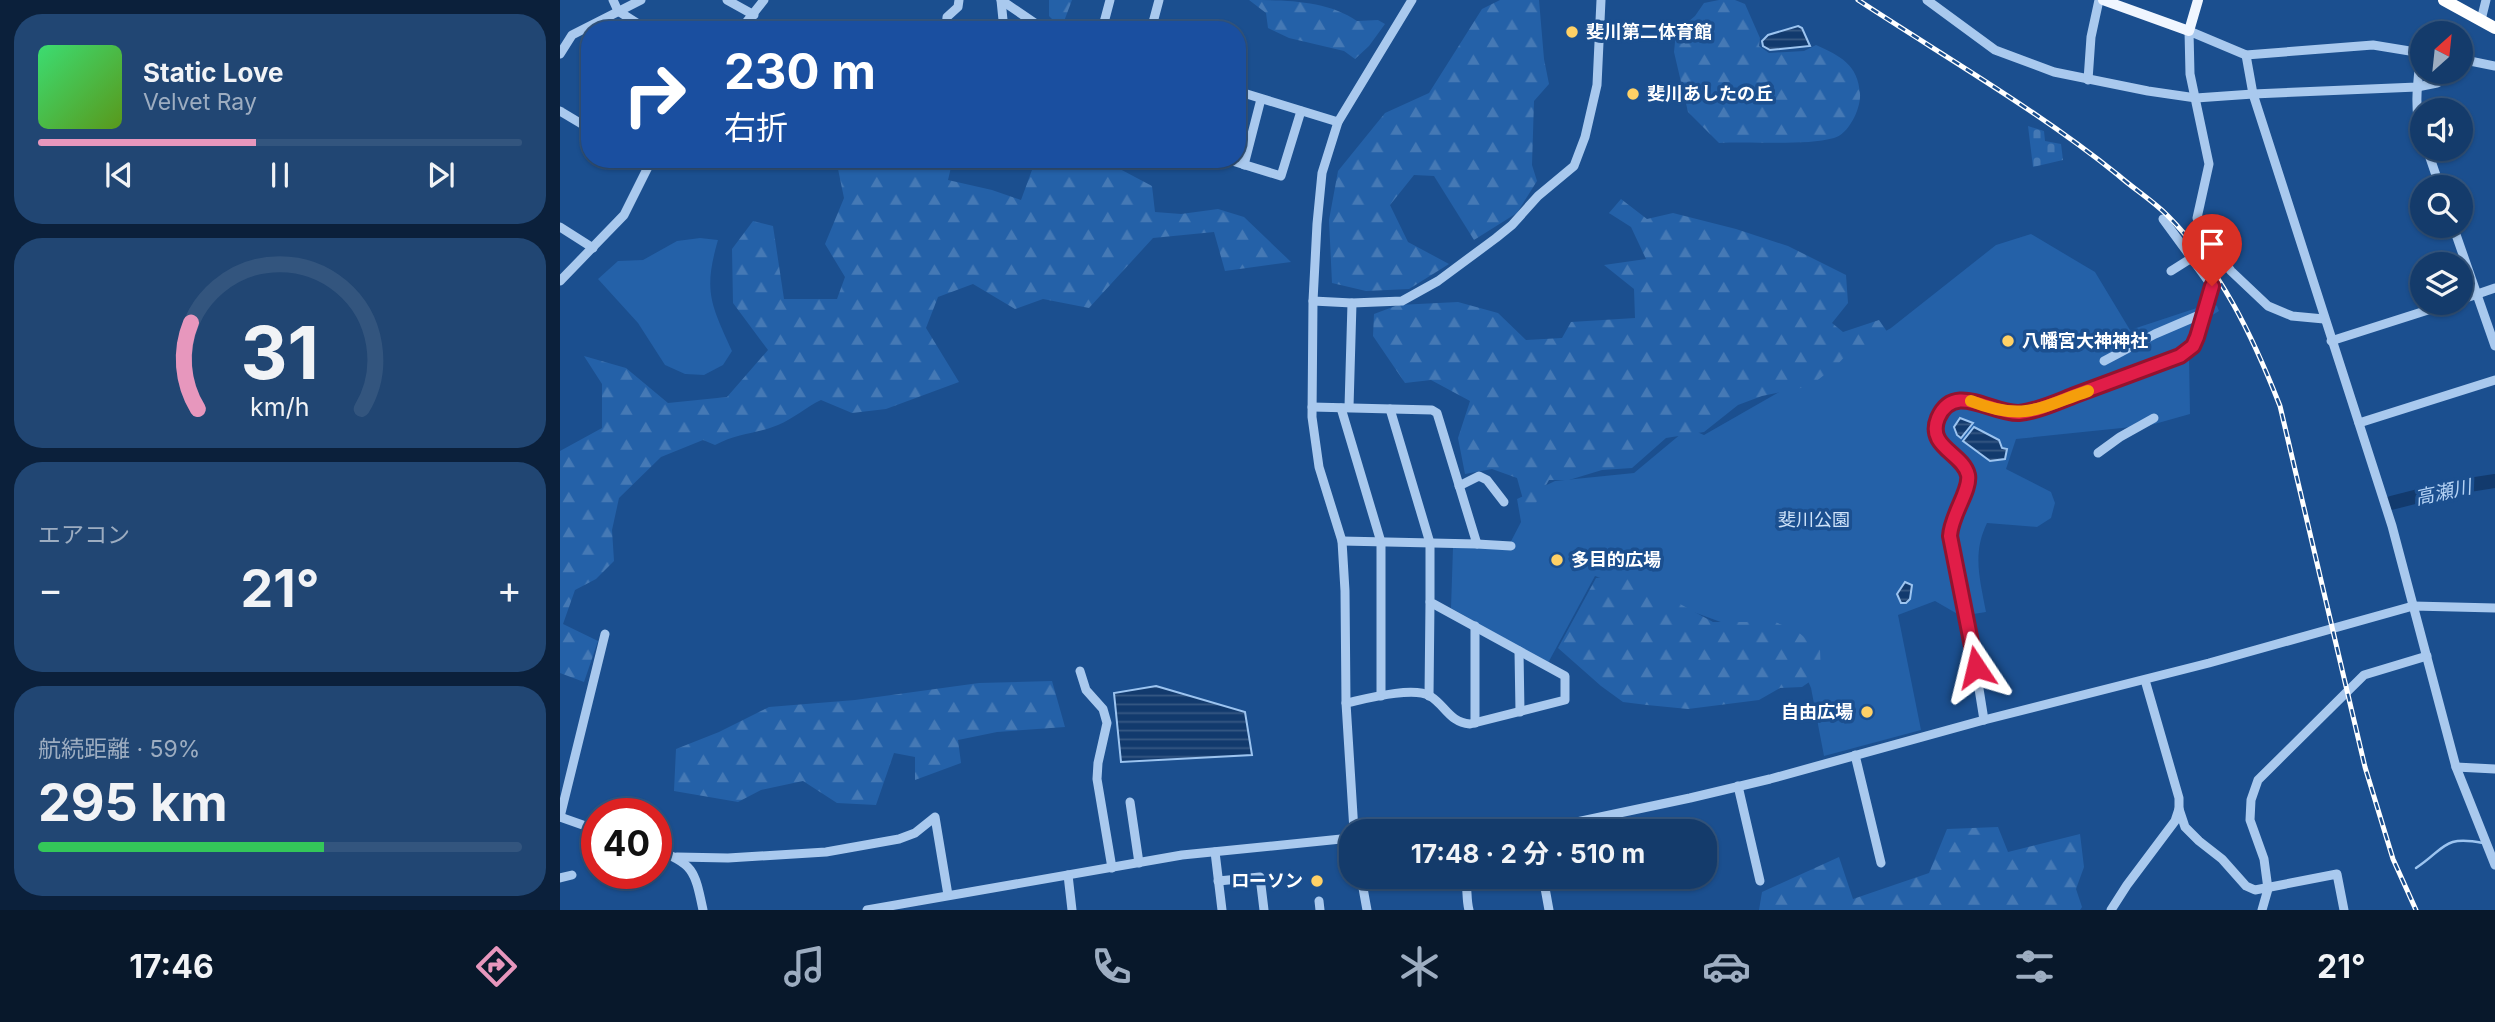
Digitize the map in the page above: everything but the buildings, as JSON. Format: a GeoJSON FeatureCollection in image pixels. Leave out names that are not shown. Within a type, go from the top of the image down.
{"type":"FeatureCollection","features":[{"type":"Feature","properties":{"kind":"highway"},"geometry":{"type":"LineString","coordinates":[[2444,0],[2495,28]]}},
{"type":"Feature","properties":{"kind":"main road"},"geometry":{"type":"LineString","coordinates":[[2101,0],[2189,31],[2198,0]]}},
{"type":"Feature","properties":{"kind":"street"},"geometry":{"type":"LineString","coordinates":[[613,0],[618,11],[634,21]]}},
{"type":"Feature","properties":{"kind":"street"},"geometry":{"type":"LineString","coordinates":[[599,21],[640,0]]}},
{"type":"Feature","properties":{"kind":"street"},"geometry":{"type":"LineString","coordinates":[[727,0],[754,15]]}},
{"type":"Feature","properties":{"kind":"street"},"geometry":{"type":"LineString","coordinates":[[748,21],[764,0]]}},
{"type":"Feature","properties":{"kind":"street"},"geometry":{"type":"LineString","coordinates":[[947,21],[947,17],[958,7],[959,0]]}},
{"type":"Feature","properties":{"kind":"street"},"geometry":{"type":"LineString","coordinates":[[1001,0],[1003,21]]}},
{"type":"Feature","properties":{"kind":"street"},"geometry":{"type":"LineString","coordinates":[[1001,0],[1032,21]]}},
{"type":"Feature","properties":{"kind":"street"},"geometry":{"type":"LineString","coordinates":[[1104,21],[1110,0]]}},
{"type":"Feature","properties":{"kind":"street"},"geometry":{"type":"LineString","coordinates":[[1153,21],[1159,0]]}},
{"type":"Feature","properties":{"kind":"street"},"geometry":{"type":"LineString","coordinates":[[1353,819],[1346,703],[1342,541],[1313,440],[1313,301],[1322,173],[1338,122],[1412,0]]}},
{"type":"Feature","properties":{"kind":"street"},"geometry":{"type":"LineString","coordinates":[[1313,301],[1402,301],[1438,281],[1496,238],[1512,225],[1538,196],[1574,166],[1585,137],[1597,85],[1601,0]]}},
{"type":"Feature","properties":{"kind":"street"},"geometry":{"type":"LineString","coordinates":[[1927,0],[1995,50],[2054,72],[2196,98],[2417,87],[2432,84]]}},
{"type":"Feature","properties":{"kind":"street"},"geometry":{"type":"LineString","coordinates":[[2088,80],[2091,37],[2101,0]]}},
{"type":"Feature","properties":{"kind":"street"},"geometry":{"type":"LineString","coordinates":[[2481,20],[2486,0]]}},
{"type":"Feature","properties":{"kind":"street"},"geometry":{"type":"LineString","coordinates":[[560,54],[572,35],[581,30]]}},
{"type":"Feature","properties":{"kind":"street"},"geometry":{"type":"LineString","coordinates":[[1984,720],[1967,614],[1950,539],[1952,520],[1968,485],[1968,477],[1965,467],[1942,446],[1936,436],[1936,423],[1941,413],[1948,405],[1961,399],[2008,413],[2037,409],[2180,356],[2193,346],[2204,313],[2220,279],[2197,218],[2209,164],[2190,74],[2189,31],[2246,55],[2373,44],[2410,50]]}},
{"type":"Feature","properties":{"kind":"street"},"geometry":{"type":"LineString","coordinates":[[2246,55],[2253,94],[2392,526],[2456,767],[2495,865]]}},
{"type":"Feature","properties":{"kind":"street"},"geometry":{"type":"LineString","coordinates":[[2473,63],[2495,66]]}},
{"type":"Feature","properties":{"kind":"street"},"geometry":{"type":"LineString","coordinates":[[2417,84],[2417,98]]}},
{"type":"Feature","properties":{"kind":"street"},"geometry":{"type":"LineString","coordinates":[[1246,94],[1338,122]]}},
{"type":"Feature","properties":{"kind":"street"},"geometry":{"type":"LineString","coordinates":[[1246,157],[1261,99]]}},
{"type":"Feature","properties":{"kind":"street"},"geometry":{"type":"LineString","coordinates":[[1246,166],[1281,177],[1301,111]]}},
{"type":"Feature","properties":{"kind":"street"},"geometry":{"type":"LineString","coordinates":[[560,126],[563,113],[581,124]]}},
{"type":"Feature","properties":{"kind":"street"},"geometry":{"type":"LineString","coordinates":[[560,281],[624,215],[645,168]]}},
{"type":"Feature","properties":{"kind":"street"},"geometry":{"type":"LineString","coordinates":[[2163,219],[2190,259],[2220,279],[2292,316],[2324,319]]}},
{"type":"Feature","properties":{"kind":"street"},"geometry":{"type":"LineString","coordinates":[[560,227],[593,248]]}},
{"type":"Feature","properties":{"kind":"street"},"geometry":{"type":"LineString","coordinates":[[2458,238],[2495,346]]}},
{"type":"Feature","properties":{"kind":"street"},"geometry":{"type":"LineString","coordinates":[[2171,271],[2190,259]]}},
{"type":"Feature","properties":{"kind":"street"},"geometry":{"type":"LineString","coordinates":[[2473,295],[2495,288]]}},
{"type":"Feature","properties":{"kind":"street"},"geometry":{"type":"LineString","coordinates":[[1352,303],[1345,408],[1381,542],[1381,696]]}},
{"type":"Feature","properties":{"kind":"street"},"geometry":{"type":"LineString","coordinates":[[2105,361],[2173,325],[2204,313]]}},
{"type":"Feature","properties":{"kind":"street"},"geometry":{"type":"LineString","coordinates":[[2331,341],[2413,315]]}},
{"type":"Feature","properties":{"kind":"street"},"geometry":{"type":"LineString","coordinates":[[2359,423],[2495,380]]}},
{"type":"Feature","properties":{"kind":"street"},"geometry":{"type":"LineString","coordinates":[[1312,407],[1432,410],[1437,413],[1477,544]]}},
{"type":"Feature","properties":{"kind":"street"},"geometry":{"type":"LineString","coordinates":[[1390,409],[1430,543],[1429,696]]}},
{"type":"Feature","properties":{"kind":"street"},"geometry":{"type":"LineString","coordinates":[[2098,453],[2154,418]]}},
{"type":"Feature","properties":{"kind":"street"},"geometry":{"type":"LineString","coordinates":[[1459,486],[1479,476],[1487,480],[1504,502]]}},
{"type":"Feature","properties":{"kind":"street"},"geometry":{"type":"LineString","coordinates":[[1342,541],[1511,545]]}},
{"type":"Feature","properties":{"kind":"street"},"geometry":{"type":"LineString","coordinates":[[1346,703],[1408,693],[1429,696],[1451,718],[1461,723],[1475,723],[1565,700],[1565,676],[1430,602]]}},
{"type":"Feature","properties":{"kind":"street"},"geometry":{"type":"LineString","coordinates":[[1586,819],[1738,786],[2146,680],[2413,606],[2495,608]]}},
{"type":"Feature","properties":{"kind":"street"},"geometry":{"type":"LineString","coordinates":[[1475,626],[1475,723]]}},
{"type":"Feature","properties":{"kind":"street"},"geometry":{"type":"LineString","coordinates":[[581,824],[560,817],[605,634]]}},
{"type":"Feature","properties":{"kind":"street"},"geometry":{"type":"LineString","coordinates":[[1519,651],[1520,712]]}},
{"type":"Feature","properties":{"kind":"street"},"geometry":{"type":"LineString","coordinates":[[2262,910],[2268,889],[2264,859],[2250,820],[2251,800],[2258,780],[2364,675],[2427,656]]}},
{"type":"Feature","properties":{"kind":"street"},"geometry":{"type":"LineString","coordinates":[[1080,671],[1086,690],[1102,709],[1107,723],[1097,779],[1112,868]]}},
{"type":"Feature","properties":{"kind":"street"},"geometry":{"type":"LineString","coordinates":[[2146,680],[2185,827],[2199,842],[2222,859],[2246,886],[2255,890],[2337,873],[2344,910]]}},
{"type":"Feature","properties":{"kind":"street"},"geometry":{"type":"LineString","coordinates":[[1855,755],[1881,863]]}},
{"type":"Feature","properties":{"kind":"street"},"geometry":{"type":"LineString","coordinates":[[2456,767],[2495,769]]}},
{"type":"Feature","properties":{"kind":"street"},"geometry":{"type":"LineString","coordinates":[[1738,786],[1760,881]]}},
{"type":"Feature","properties":{"kind":"street"},"geometry":{"type":"LineString","coordinates":[[1130,802],[1139,863]]}},
{"type":"Feature","properties":{"kind":"street"},"geometry":{"type":"LineString","coordinates":[[2111,910],[2175,821],[2179,809]]}},
{"type":"Feature","properties":{"kind":"street"},"geometry":{"type":"LineString","coordinates":[[677,858],[826,852],[899,839],[915,833],[934,817],[948,895]]}},
{"type":"Feature","properties":{"kind":"street"},"geometry":{"type":"LineString","coordinates":[[867,910],[1182,855],[1339,839]]}},
{"type":"Feature","properties":{"kind":"street"},"geometry":{"type":"LineString","coordinates":[[1215,852],[1222,910]]}},
{"type":"Feature","properties":{"kind":"street"},"geometry":{"type":"LineString","coordinates":[[672,856],[688,865],[697,882],[703,910]]}},
{"type":"Feature","properties":{"kind":"street"},"geometry":{"type":"LineString","coordinates":[[1068,875],[1072,910]]}},
{"type":"Feature","properties":{"kind":"street"},"geometry":{"type":"LineString","coordinates":[[560,878],[572,876]]}},
{"type":"Feature","properties":{"kind":"street"},"geometry":{"type":"LineString","coordinates":[[1218,881],[1260,877],[1264,910]]}},
{"type":"Feature","properties":{"kind":"street"},"geometry":{"type":"LineString","coordinates":[[1363,889],[1367,910]]}},
{"type":"Feature","properties":{"kind":"street"},"geometry":{"type":"LineString","coordinates":[[1469,889],[1466,901],[1469,910]]}},
{"type":"Feature","properties":{"kind":"street"},"geometry":{"type":"LineString","coordinates":[[1545,889],[1549,910]]}},
{"type":"Feature","properties":{"kind":"green space"},"geometry":{"type":"Polygon","coordinates":[[[1049,0],[1072,0],[1064,21],[1054,21],[1049,16],[1049,0]]]}},
{"type":"Feature","properties":{"kind":"green space"},"geometry":{"type":"Polygon","coordinates":[[[1249,0],[1319,5],[1357,21],[1378,20],[1385,24],[1369,46],[1355,59],[1344,51],[1289,38],[1268,28],[1266,13],[1249,0]]]}},
{"type":"Feature","properties":{"kind":"green space"},"geometry":{"type":"Polygon","coordinates":[[[1500,0],[1539,0],[1549,84],[1534,101],[1532,165],[1537,181],[1517,213],[1474,240],[1434,176],[1414,175],[1390,205],[1408,242],[1449,264],[1409,289],[1366,291],[1332,283],[1329,220],[1338,171],[1385,113],[1429,93],[1482,9],[1500,0]]]}},
{"type":"Feature","properties":{"kind":"green space"},"geometry":{"type":"Polygon","coordinates":[[[1735,0],[1745,4],[1760,38],[1759,46],[1769,53],[1804,51],[1816,45],[1833,53],[1852,68],[1859,84],[1860,100],[1845,131],[1834,138],[1808,142],[1719,143],[1688,112],[1674,52],[1676,32],[1695,16],[1704,3],[1735,0]]]}},
{"type":"Feature","properties":{"kind":"green space"},"geometry":{"type":"Polygon","coordinates":[[[2028,126],[2044,131],[2045,141],[2061,144],[2063,160],[2033,167],[2028,126]]]}},
{"type":"Feature","properties":{"kind":"green space"},"geometry":{"type":"Polygon","coordinates":[[[951,168],[948,180],[1021,200],[1033,168],[1118,168],[1152,186],[1155,212],[1181,214],[1218,209],[1244,217],[1291,262],[1225,271],[1214,232],[1153,238],[1089,308],[1043,299],[1015,309],[973,284],[938,297],[926,328],[959,382],[886,409],[852,413],[821,400],[789,420],[770,428],[715,445],[703,440],[661,457],[619,498],[612,530],[614,561],[596,579],[575,590],[563,624],[598,641],[584,682],[560,673],[560,451],[602,428],[602,384],[584,356],[626,368],[668,403],[727,397],[768,350],[733,303],[732,249],[753,221],[773,226],[784,299],[837,299],[845,277],[825,244],[844,198],[838,169],[951,168]]]}},
{"type":"Feature","properties":{"kind":"green space"},"geometry":{"type":"Polygon","coordinates":[[[1621,199],[1647,219],[1673,213],[1736,229],[1788,246],[1846,275],[1848,303],[1832,323],[1843,332],[1879,320],[1888,333],[1879,348],[1848,353],[1810,386],[1762,396],[1738,405],[1704,432],[1666,438],[1632,468],[1602,470],[1569,480],[1549,480],[1528,517],[1517,478],[1492,469],[1465,474],[1458,438],[1470,401],[1431,380],[1405,383],[1373,336],[1374,314],[1398,305],[1458,302],[1498,313],[1526,340],[1562,338],[1571,322],[1635,318],[1634,289],[1604,265],[1646,259],[1631,227],[1609,213],[1621,199]]]}},
{"type":"Feature","properties":{"kind":"green space","name":"斐川公園"},"geometry":{"type":"Polygon","coordinates":[[[2031,234],[2095,272],[2130,330],[2212,303],[2219,311],[2206,319],[2199,344],[2189,356],[2190,414],[2151,425],[2016,439],[2006,469],[2051,492],[2055,503],[2051,518],[2037,527],[1987,523],[1982,534],[1979,556],[1986,612],[1961,616],[1935,601],[1898,615],[1921,730],[1824,756],[1811,688],[1794,649],[1595,576],[1548,663],[1451,608],[1453,547],[1507,549],[1521,522],[1517,499],[1555,481],[1634,473],[1688,428],[1704,435],[1891,328],[1996,245],[2031,234]]]}},
{"type":"Feature","properties":{"kind":"green space"},"geometry":{"type":"Polygon","coordinates":[[[700,238],[718,240],[710,286],[714,309],[732,351],[723,365],[704,375],[685,374],[665,365],[638,323],[598,279],[618,261],[643,260],[677,241],[700,238]]]}},
{"type":"Feature","properties":{"kind":"green space"},"geometry":{"type":"Polygon","coordinates":[[[1627,575],[1713,622],[1747,622],[1764,617],[1798,632],[1820,650],[1821,674],[1802,687],[1780,688],[1759,700],[1688,709],[1623,702],[1558,648],[1596,578],[1627,575]]]}},
{"type":"Feature","properties":{"kind":"green space"},"geometry":{"type":"Polygon","coordinates":[[[1052,681],[1065,727],[997,732],[958,740],[961,763],[915,780],[915,757],[894,753],[876,805],[837,803],[803,781],[761,790],[738,802],[674,791],[676,749],[719,732],[769,707],[855,700],[979,683],[1052,681]]]}},
{"type":"Feature","properties":{"kind":"green space"},"geometry":{"type":"Polygon","coordinates":[[[1998,827],[2008,852],[2080,834],[2084,867],[2076,889],[2082,907],[2080,910],[1759,910],[1762,892],[1839,857],[1853,899],[1929,873],[1947,829],[1998,827]]]}},
{"type":"Feature","properties":{"kind":"shaded area"},"geometry":{"type":"Polygon","coordinates":[[[1798,26],[1802,28],[1810,46],[1770,50],[1763,46],[1762,41],[1768,35],[1798,26]]]}},
{"type":"Feature","properties":{"kind":"shaded area"},"geometry":{"type":"Polygon","coordinates":[[[1960,418],[1973,423],[1961,438],[1954,427],[1960,418]]]}},
{"type":"Feature","properties":{"kind":"shaded area"},"geometry":{"type":"Polygon","coordinates":[[[1974,427],[1999,440],[2002,448],[2007,449],[2005,459],[1990,461],[1963,441],[1974,427]]]}},
{"type":"Feature","properties":{"kind":"shaded area"},"geometry":{"type":"Polygon","coordinates":[[[1905,582],[1912,585],[1910,599],[1901,603],[1897,594],[1905,582]]]}},
{"type":"Feature","properties":{"kind":"shaded area"},"geometry":{"type":"Polygon","coordinates":[[[1156,686],[1245,712],[1252,755],[1121,762],[1114,693],[1156,686]]]}},
{"type":"Feature","properties":{"kind":"waterway","name":"高瀬川"},"geometry":{"type":"LineString","coordinates":[[2391,503],[2450,488],[2495,481]]}},
{"type":"Feature","properties":{"kind":"waterway"},"geometry":{"type":"LineString","coordinates":[[2416,868],[2452,842],[2483,843]]}},
{"type":"Feature","properties":{"kind":"railway"},"geometry":{"type":"LineString","coordinates":[[1858,0],[2023,106],[2087,151],[2156,205],[2204,258],[2234,305],[2280,406],[2365,767],[2393,859],[2416,910]]}},
{"type":"Feature","properties":{"kind":"slow traffic"},"geometry":{"type":"LineString","coordinates":[[1971,401],[2008,413],[2021,412],[2088,391]]}},
{"type":"Feature","properties":{"kind":"place","name":"斐川第二体育館"},"geometry":{"type":"Point","coordinates":[1572,32]}},
{"type":"Feature","properties":{"kind":"place","name":"斐川あしたの丘"},"geometry":{"type":"Point","coordinates":[1633,94]}},
{"type":"Feature","properties":{"kind":"place","name":"八幡宮大神神社"},"geometry":{"type":"Point","coordinates":[2008,341]}},
{"type":"Feature","properties":{"kind":"place","name":"多目的広場"},"geometry":{"type":"Point","coordinates":[1557,560]}},
{"type":"Feature","properties":{"kind":"place","name":"自由広場"},"geometry":{"type":"Point","coordinates":[1867,712]}},
{"type":"Feature","properties":{"kind":"place","name":"ローソン"},"geometry":{"type":"Point","coordinates":[1317,881]}},
{"type":"Feature","properties":{"kind":"route"},"geometry":{"type":"LineString","coordinates":[[1976,667],[1950,536],[1952,520],[1968,485],[1968,477],[1965,467],[1942,446],[1936,436],[1936,423],[1941,413],[1948,405],[1961,399],[2008,413],[2037,409],[2180,356],[2193,346],[2212,286]]}}]}
